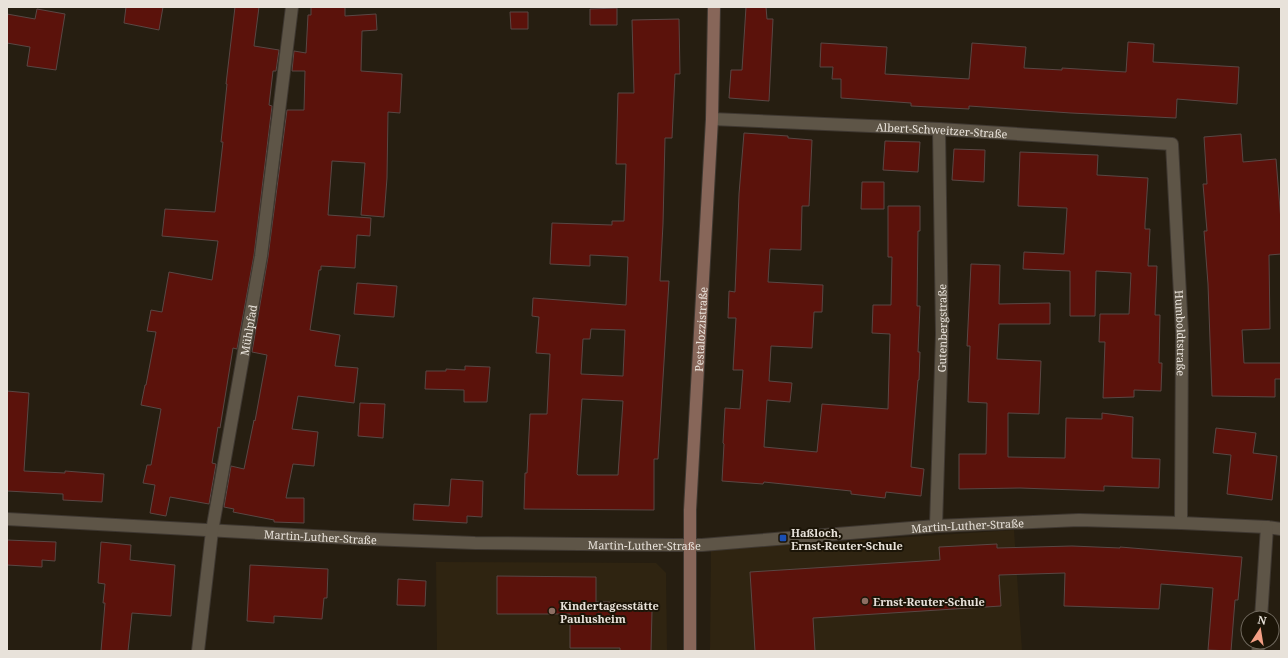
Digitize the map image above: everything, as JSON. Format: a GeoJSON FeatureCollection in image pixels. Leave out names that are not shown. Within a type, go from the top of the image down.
{"type":"FeatureCollection","features":[{"type":"Feature","properties":{"kind":"main road","name":"Pestalozzistraße"},"geometry":{"type":"LineString","coordinates":[[690,651],[691,494],[712,119],[714,7]]}},
{"type":"Feature","properties":{"kind":"street","name":"Mühlpfad"},"geometry":{"type":"LineString","coordinates":[[198,651],[212,531],[261,256],[292,7]]}},
{"type":"Feature","properties":{"kind":"street","name":"Albert-Schweitzer-Straße"},"geometry":{"type":"LineString","coordinates":[[712,119],[939,129],[1172,144]]}},
{"type":"Feature","properties":{"kind":"street","name":"Gutenbergstraße"},"geometry":{"type":"LineString","coordinates":[[936,526],[942,334],[939,129]]}},
{"type":"Feature","properties":{"kind":"street","name":"Humboldtstraße"},"geometry":{"type":"LineString","coordinates":[[1172,144],[1182,332],[1181,522]]}},
{"type":"Feature","properties":{"kind":"street","name":"Martin-Luther-Straße"},"geometry":{"type":"LineString","coordinates":[[7,520],[475,543],[690,545],[936,526],[1079,520],[1181,522],[1281,529]]}},
{"type":"Feature","properties":{"kind":"street"},"geometry":{"type":"LineString","coordinates":[[1262,610],[1267,527]]}},
{"type":"Feature","properties":{"kind":"shaded area","name":"Ernst-Reuter-Schule"},"geometry":{"type":"Polygon","coordinates":[[[1014,530],[1022,651],[710,651],[711,550],[1014,530]]]}},
{"type":"Feature","properties":{"kind":"shaded area","name":"Kindertagesstätte Paulusheim"},"geometry":{"type":"Polygon","coordinates":[[[436,562],[656,563],[666,573],[667,651],[437,651],[436,562]]]}},
{"type":"Feature","properties":{"kind":"building"},"geometry":{"type":"Polygon","coordinates":[[[126,7],[163,7],[159,30],[124,23],[126,7]]]}},
{"type":"Feature","properties":{"kind":"building"},"geometry":{"type":"Polygon","coordinates":[[[235,7],[259,7],[254,46],[279,50],[276,71],[273,71],[269,105],[272,106],[254,255],[237,349],[233,348],[220,428],[218,427],[212,463],[216,464],[209,504],[170,497],[166,516],[150,513],[155,485],[143,483],[147,465],[151,465],[161,409],[141,405],[156,332],[147,331],[151,310],[162,312],[169,272],[212,280],[218,241],[162,236],[165,209],[215,212],[223,142],[221,142],[226,84],[235,7]]]}},
{"type":"Feature","properties":{"kind":"building"},"geometry":{"type":"Polygon","coordinates":[[[311,7],[345,7],[345,16],[376,14],[377,30],[362,31],[361,71],[402,74],[400,113],[388,112],[387,178],[384,217],[361,215],[365,163],[332,161],[328,215],[371,218],[370,236],[357,235],[355,268],[321,266],[321,270],[319,270],[310,330],[340,335],[335,366],[358,368],[354,403],[298,396],[292,429],[318,432],[314,466],[293,464],[286,498],[304,498],[304,523],[274,522],[274,520],[233,512],[234,509],[224,507],[231,466],[244,469],[254,420],[255,421],[267,355],[252,352],[268,257],[287,110],[304,110],[305,71],[292,71],[294,51],[306,53],[308,15],[311,15],[311,7]]]}},
{"type":"Feature","properties":{"kind":"building"},"geometry":{"type":"Polygon","coordinates":[[[746,7],[766,7],[767,19],[773,19],[769,101],[729,98],[731,70],[742,70],[746,7]]]}},
{"type":"Feature","properties":{"kind":"building"},"geometry":{"type":"Polygon","coordinates":[[[617,8],[617,25],[590,25],[590,9],[617,8]]]}},
{"type":"Feature","properties":{"kind":"building"},"geometry":{"type":"Polygon","coordinates":[[[37,9],[65,14],[56,70],[27,66],[30,47],[7,43],[7,14],[35,19],[37,9]]]}},
{"type":"Feature","properties":{"kind":"building"},"geometry":{"type":"Polygon","coordinates":[[[510,12],[528,12],[528,29],[511,29],[510,12]]]}},
{"type":"Feature","properties":{"kind":"building"},"geometry":{"type":"Polygon","coordinates":[[[679,19],[680,74],[675,74],[672,138],[665,138],[660,281],[669,281],[658,459],[654,459],[654,510],[524,509],[525,473],[527,473],[530,414],[547,414],[550,354],[536,353],[539,317],[532,316],[533,298],[626,305],[628,257],[590,255],[590,266],[550,264],[552,223],[612,225],[612,221],[624,221],[626,164],[616,164],[618,93],[634,93],[632,20],[679,19]],[[591,329],[590,339],[583,339],[581,374],[623,376],[625,330],[591,329]],[[582,399],[577,474],[618,475],[623,401],[582,399]]]}},
{"type":"Feature","properties":{"kind":"building"},"geometry":{"type":"Polygon","coordinates":[[[1128,42],[1154,44],[1153,62],[1239,67],[1237,104],[1177,99],[1176,118],[969,106],[969,109],[911,106],[911,103],[841,98],[841,79],[832,79],[833,67],[820,67],[821,43],[887,47],[885,74],[969,79],[972,43],[1026,47],[1024,68],[1062,70],[1062,68],[1126,72],[1128,42]]]}},
{"type":"Feature","properties":{"kind":"building"},"geometry":{"type":"Polygon","coordinates":[[[744,133],[788,136],[788,138],[812,140],[809,206],[802,206],[801,250],[770,249],[768,282],[823,285],[822,312],[814,312],[812,348],[771,346],[769,381],[792,383],[790,402],[767,400],[764,447],[817,452],[822,404],[888,409],[890,334],[872,333],[873,305],[891,305],[892,257],[888,257],[888,206],[920,206],[920,231],[918,231],[917,306],[920,306],[918,352],[920,352],[911,467],[924,469],[921,496],[886,492],[885,498],[851,494],[851,491],[764,482],[763,484],[722,481],[725,408],[740,409],[743,370],[733,370],[736,318],[728,318],[729,291],[735,292],[739,194],[744,133]]]}},
{"type":"Feature","properties":{"kind":"building"},"geometry":{"type":"Polygon","coordinates":[[[1241,134],[1243,162],[1276,159],[1281,221],[1281,254],[1269,255],[1270,329],[1242,330],[1244,363],[1281,363],[1281,379],[1275,379],[1275,397],[1212,396],[1208,284],[1204,231],[1207,231],[1203,184],[1207,184],[1204,137],[1241,134]]]}},
{"type":"Feature","properties":{"kind":"building"},"geometry":{"type":"Polygon","coordinates":[[[885,141],[920,142],[918,172],[883,170],[885,141]]]}},
{"type":"Feature","properties":{"kind":"building"},"geometry":{"type":"Polygon","coordinates":[[[954,149],[985,150],[984,182],[952,180],[954,149]]]}},
{"type":"Feature","properties":{"kind":"building"},"geometry":{"type":"Polygon","coordinates":[[[1020,152],[1098,155],[1097,175],[1148,178],[1145,229],[1150,229],[1148,266],[1157,266],[1155,315],[1160,315],[1159,363],[1162,363],[1161,391],[1134,390],[1134,397],[1103,398],[1105,342],[1099,342],[1100,314],[1129,314],[1131,273],[1096,271],[1095,316],[1070,316],[1070,271],[1023,269],[1024,252],[1064,254],[1067,208],[1018,206],[1020,152]]]}},
{"type":"Feature","properties":{"kind":"building"},"geometry":{"type":"Polygon","coordinates":[[[862,182],[884,182],[884,209],[861,209],[862,182]]]}},
{"type":"Feature","properties":{"kind":"building"},"geometry":{"type":"Polygon","coordinates":[[[971,264],[1000,265],[999,304],[1050,303],[1050,324],[999,324],[997,359],[1041,361],[1039,414],[1008,413],[1008,457],[1065,458],[1066,418],[1102,419],[1102,413],[1133,417],[1132,458],[1160,459],[1159,488],[1104,486],[1104,491],[1020,488],[959,489],[959,454],[986,454],[987,403],[968,402],[970,346],[967,346],[971,264]]]}},
{"type":"Feature","properties":{"kind":"building"},"geometry":{"type":"Polygon","coordinates":[[[357,283],[397,286],[394,317],[354,314],[357,283]]]}},
{"type":"Feature","properties":{"kind":"building"},"geometry":{"type":"Polygon","coordinates":[[[465,366],[490,367],[487,402],[464,402],[464,390],[425,389],[426,371],[446,371],[446,369],[465,370],[465,366]]]}},
{"type":"Feature","properties":{"kind":"building"},"geometry":{"type":"Polygon","coordinates":[[[7,391],[29,393],[24,471],[65,473],[65,471],[104,474],[102,502],[63,500],[63,494],[7,491],[7,391]]]}},
{"type":"Feature","properties":{"kind":"building"},"geometry":{"type":"Polygon","coordinates":[[[360,403],[385,404],[383,438],[358,436],[360,403]]]}},
{"type":"Feature","properties":{"kind":"building"},"geometry":{"type":"Polygon","coordinates":[[[1216,428],[1256,433],[1253,453],[1277,456],[1272,500],[1227,494],[1231,455],[1213,453],[1216,428]]]}},
{"type":"Feature","properties":{"kind":"building"},"geometry":{"type":"Polygon","coordinates":[[[451,479],[483,481],[482,517],[467,516],[467,523],[413,520],[414,504],[449,506],[451,479]]]}},
{"type":"Feature","properties":{"kind":"building"},"geometry":{"type":"Polygon","coordinates":[[[7,540],[56,542],[55,561],[42,560],[42,567],[7,565],[7,540]]]}},
{"type":"Feature","properties":{"kind":"building"},"geometry":{"type":"Polygon","coordinates":[[[101,542],[131,545],[130,560],[175,565],[171,616],[132,613],[128,651],[101,651],[105,584],[98,583],[101,542]]]}},
{"type":"Feature","properties":{"kind":"building"},"geometry":{"type":"Polygon","coordinates":[[[997,544],[997,548],[1072,546],[1120,547],[1242,557],[1238,600],[1235,600],[1231,651],[1208,650],[1213,588],[1161,584],[1159,609],[1064,606],[1065,573],[999,575],[1001,606],[813,618],[815,651],[755,651],[750,572],[940,560],[939,547],[997,544]]]}},
{"type":"Feature","properties":{"kind":"building"},"geometry":{"type":"Polygon","coordinates":[[[250,565],[328,569],[327,598],[324,598],[322,619],[274,616],[274,623],[247,621],[250,565]]]}},
{"type":"Feature","properties":{"kind":"building"},"geometry":{"type":"Polygon","coordinates":[[[497,576],[596,577],[596,602],[610,602],[610,610],[652,611],[651,651],[620,651],[620,648],[570,648],[570,614],[497,614],[497,576]]]}},
{"type":"Feature","properties":{"kind":"building"},"geometry":{"type":"Polygon","coordinates":[[[398,579],[426,581],[425,606],[397,605],[398,579]]]}},
{"type":"Feature","properties":{"kind":"place","name":"Haßloch, Ernst-Reuter-Schule"},"geometry":{"type":"Point","coordinates":[783,538]}},
{"type":"Feature","properties":{"kind":"place","name":"Ernst-Reuter-Schule"},"geometry":{"type":"Point","coordinates":[865,601]}},
{"type":"Feature","properties":{"kind":"place","name":"Kindertagesstätte Paulusheim"},"geometry":{"type":"Point","coordinates":[552,611]}}]}
